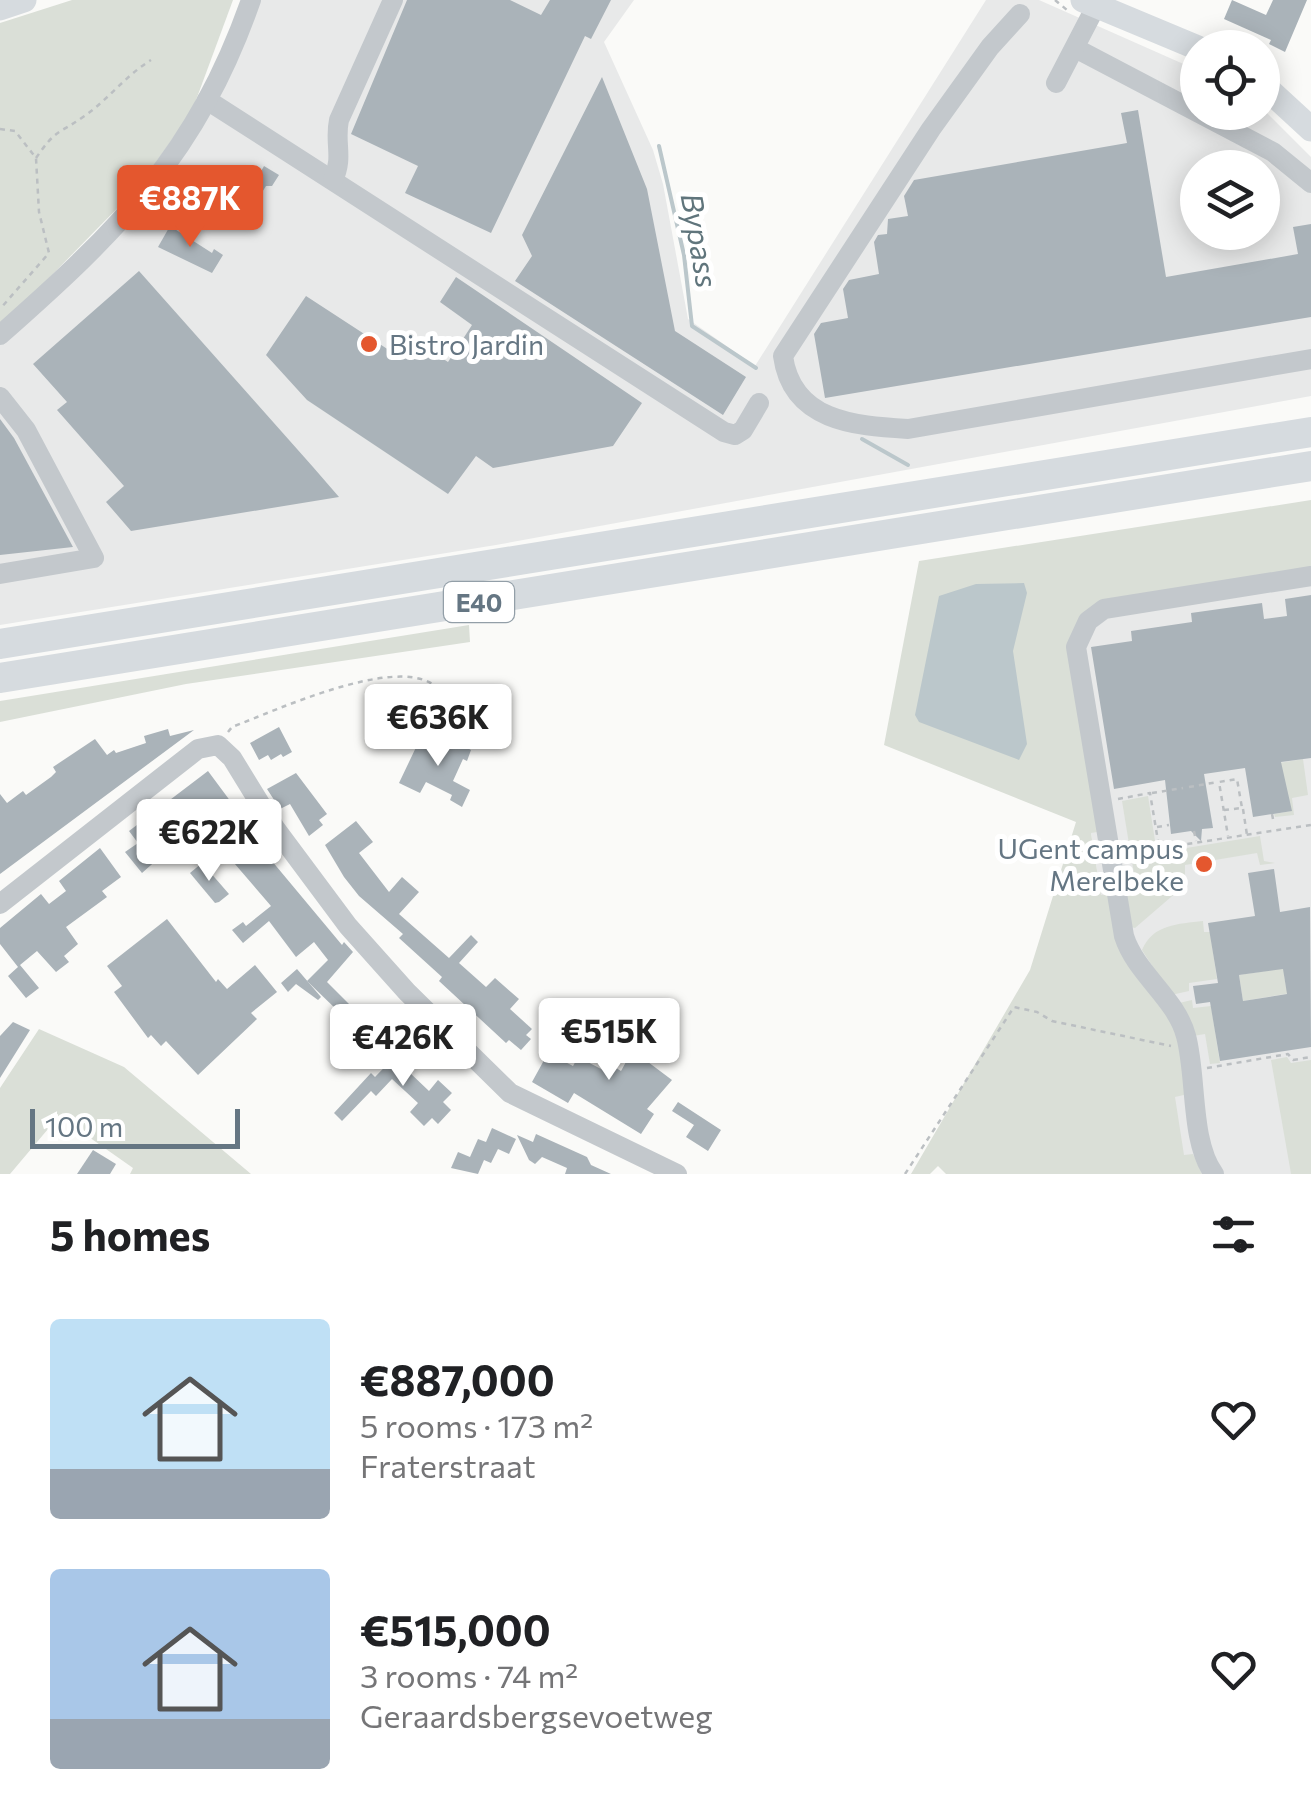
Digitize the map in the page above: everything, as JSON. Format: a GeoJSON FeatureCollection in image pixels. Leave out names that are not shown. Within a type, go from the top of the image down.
{"type":"FeatureCollection","features":[{"type":"Feature","properties":{"kind":"highway","name":"E40"},"geometry":{"type":"LineString","coordinates":[[0,644],[1311,432]]}},
{"type":"Feature","properties":{"kind":"highway","name":"E40"},"geometry":{"type":"LineString","coordinates":[[0,678],[1311,466]]}},
{"type":"Feature","properties":{"kind":"main road"},"geometry":{"type":"LineString","coordinates":[[0,8],[24,0]]}},
{"type":"Feature","properties":{"kind":"main road"},"geometry":{"type":"LineString","coordinates":[[1093,2],[1180,40]]}},
{"type":"Feature","properties":{"kind":"main road"},"geometry":{"type":"LineString","coordinates":[[1280,101],[1311,129]]}},
{"type":"Feature","properties":{"kind":"street"},"geometry":{"type":"LineString","coordinates":[[0,335],[137,204],[184,143],[208,100],[250,0]]}},
{"type":"Feature","properties":{"kind":"street"},"geometry":{"type":"LineString","coordinates":[[333,180],[342,152],[336,136],[338,120],[394,0]]}},
{"type":"Feature","properties":{"kind":"street"},"geometry":{"type":"LineString","coordinates":[[1056,82],[1093,2]]}},
{"type":"Feature","properties":{"kind":"street"},"geometry":{"type":"LineString","coordinates":[[1020,14],[990,47],[878,205],[783,356],[786,379],[826,416],[861,426],[908,429],[1311,360]]}},
{"type":"Feature","properties":{"kind":"street"},"geometry":{"type":"LineString","coordinates":[[1075,48],[1273,152],[1311,183]]}},
{"type":"Feature","properties":{"kind":"street"},"geometry":{"type":"LineString","coordinates":[[208,100],[724,432],[735,435],[744,430],[758,403]]}},
{"type":"Feature","properties":{"kind":"street"},"geometry":{"type":"LineString","coordinates":[[0,397],[26,430],[94,558],[0,574]]}},
{"type":"Feature","properties":{"kind":"street"},"geometry":{"type":"LineString","coordinates":[[1214,1174],[1202,1152],[1191,1060],[1177,1017],[1127,947],[1076,647],[1088,621],[1104,610],[1311,576]]}},
{"type":"Feature","properties":{"kind":"street"},"geometry":{"type":"LineString","coordinates":[[0,904],[198,750],[218,745],[232,758],[275,828],[348,926],[407,992],[510,1093],[678,1174]]}},
{"type":"Feature","properties":{"kind":"path"},"geometry":{"type":"LineString","coordinates":[[36,158],[53,132],[84,116],[128,74],[151,60]]}},
{"type":"Feature","properties":{"kind":"path"},"geometry":{"type":"LineString","coordinates":[[0,129],[15,131],[36,158],[39,212],[49,253],[0,310]]}},
{"type":"Feature","properties":{"kind":"path"},"geometry":{"type":"LineString","coordinates":[[218,745],[232,726],[384,676],[422,677],[434,686],[436,707],[427,724]]}},
{"type":"Feature","properties":{"kind":"path"},"geometry":{"type":"LineString","coordinates":[[1236,769],[1247,834]]}},
{"type":"Feature","properties":{"kind":"path"},"geometry":{"type":"LineString","coordinates":[[1190,787],[1238,779]]}},
{"type":"Feature","properties":{"kind":"path"},"geometry":{"type":"LineString","coordinates":[[1219,782],[1229,838]]}},
{"type":"Feature","properties":{"kind":"path"},"geometry":{"type":"LineString","coordinates":[[1102,801],[1183,788]]}},
{"type":"Feature","properties":{"kind":"path"},"geometry":{"type":"LineString","coordinates":[[1150,794],[1159,848]]}},
{"type":"Feature","properties":{"kind":"path"},"geometry":{"type":"LineString","coordinates":[[1224,810],[1242,808]]}},
{"type":"Feature","properties":{"kind":"path"},"geometry":{"type":"LineString","coordinates":[[1112,855],[1311,824]]}},
{"type":"Feature","properties":{"kind":"path"},"geometry":{"type":"LineString","coordinates":[[1156,827],[1169,825]]}},
{"type":"Feature","properties":{"kind":"path"},"geometry":{"type":"LineString","coordinates":[[1194,830],[1196,842]]}},
{"type":"Feature","properties":{"kind":"path"},"geometry":{"type":"LineString","coordinates":[[904,1174],[1014,1007],[1191,1060],[1288,1054],[1292,1060],[1311,1057]]}},
{"type":"Feature","properties":{"kind":"shaded area"},"geometry":{"type":"Polygon","coordinates":[[[72,0],[233,0],[192,111],[140,185],[0,328],[0,23],[72,0]]]}},
{"type":"Feature","properties":{"kind":"shaded area"},"geometry":{"type":"Polygon","coordinates":[[[259,0],[634,0],[604,42],[653,150],[688,319],[755,366],[986,0],[1039,0],[1180,62],[1180,130],[1280,130],[1280,126],[1311,157],[1311,396],[496,545],[0,625],[0,345],[147,204],[166,193],[158,186],[259,0]]]}},
{"type":"Feature","properties":{"kind":"shaded area"},"geometry":{"type":"Polygon","coordinates":[[[1311,500],[1311,569],[1082,621],[1103,831],[1091,833],[1101,895],[1113,893],[1151,989],[1177,1031],[1188,1094],[1175,1097],[1184,1155],[1193,1154],[1202,1174],[946,1174],[938,1166],[930,1174],[911,1174],[1030,970],[1076,822],[884,745],[919,561],[1311,500]]]}},
{"type":"Feature","properties":{"kind":"shaded area","name":"UGent campus Merelbeke"},"geometry":{"type":"Polygon","coordinates":[[[1311,518],[1311,1174],[1202,1174],[1193,1156],[1150,1161],[1106,895],[1101,895],[1091,833],[1065,558],[1311,518]]]}},
{"type":"Feature","properties":{"kind":"shaded area"},"geometry":{"type":"Polygon","coordinates":[[[1024,583],[1027,593],[1013,651],[1027,744],[1019,760],[919,722],[915,715],[939,596],[976,584],[1024,583]]]}},
{"type":"Feature","properties":{"kind":"shaded area"},"geometry":{"type":"Polygon","coordinates":[[[469,625],[470,642],[186,684],[0,722],[0,701],[469,625]]]}},
{"type":"Feature","properties":{"kind":"shaded area"},"geometry":{"type":"Polygon","coordinates":[[[1303,759],[1308,795],[1292,798],[1294,815],[1275,817],[1274,814],[1291,811],[1273,764],[1303,759]]]}},
{"type":"Feature","properties":{"kind":"shaded area"},"geometry":{"type":"Polygon","coordinates":[[[1148,796],[1156,847],[1130,850],[1122,801],[1148,796]]]}},
{"type":"Feature","properties":{"kind":"shaded area"},"geometry":{"type":"Polygon","coordinates":[[[1260,836],[1264,861],[1275,863],[1260,865],[1257,853],[1185,865],[1185,885],[1135,928],[1131,927],[1123,892],[1137,889],[1131,857],[1260,836]]]}},
{"type":"Feature","properties":{"kind":"shaded area"},"geometry":{"type":"Polygon","coordinates":[[[1203,921],[1204,932],[1210,932],[1217,979],[1189,983],[1189,991],[1171,995],[1142,950],[1160,930],[1203,921]]]}},
{"type":"Feature","properties":{"kind":"shaded area"},"geometry":{"type":"Polygon","coordinates":[[[1297,966],[1284,975],[1286,987],[1297,992],[1243,1001],[1239,975],[1297,966]]]}},
{"type":"Feature","properties":{"kind":"shaded area"},"geometry":{"type":"Polygon","coordinates":[[[1192,1000],[1193,1008],[1211,1006],[1220,1063],[1210,1064],[1205,1034],[1193,1036],[1179,1003],[1192,1000]]]}},
{"type":"Feature","properties":{"kind":"shaded area"},"geometry":{"type":"Polygon","coordinates":[[[39,1029],[124,1067],[251,1174],[130,1174],[133,1168],[59,1116],[10,1174],[0,1174],[0,1088],[39,1029]]]}},
{"type":"Feature","properties":{"kind":"shaded area"},"geometry":{"type":"Polygon","coordinates":[[[1287,1057],[1291,1063],[1311,1060],[1311,1174],[1291,1174],[1271,1060],[1287,1057]]]}},
{"type":"Feature","properties":{"kind":"building"},"geometry":{"type":"Polygon","coordinates":[[[407,0],[510,0],[541,15],[550,0],[611,0],[591,39],[585,36],[491,233],[405,193],[418,166],[351,134],[407,0]]]}},
{"type":"Feature","properties":{"kind":"building"},"geometry":{"type":"Polygon","coordinates":[[[1232,0],[1266,15],[1273,0],[1307,0],[1285,52],[1280,50],[1280,30],[1249,30],[1224,19],[1232,0]]]}},
{"type":"Feature","properties":{"kind":"building"},"geometry":{"type":"Polygon","coordinates":[[[602,77],[647,189],[675,331],[746,377],[723,415],[515,281],[532,256],[522,235],[602,77]]]}},
{"type":"Feature","properties":{"kind":"building"},"geometry":{"type":"Polygon","coordinates":[[[1138,110],[1166,277],[1298,254],[1293,227],[1311,224],[1311,317],[825,398],[814,334],[821,323],[848,318],[843,289],[849,280],[879,274],[874,242],[878,235],[887,234],[888,219],[908,216],[904,196],[914,180],[1127,143],[1121,113],[1138,110]]]}},
{"type":"Feature","properties":{"kind":"building"},"geometry":{"type":"Polygon","coordinates":[[[264,166],[279,175],[272,186],[266,186],[250,211],[226,196],[247,167],[259,175],[264,166]]]}},
{"type":"Feature","properties":{"kind":"building"},"geometry":{"type":"Polygon","coordinates":[[[170,226],[212,253],[214,249],[223,255],[212,273],[158,247],[170,226]]]}},
{"type":"Feature","properties":{"kind":"building"},"geometry":{"type":"Polygon","coordinates":[[[139,271],[339,497],[131,531],[106,502],[124,486],[57,410],[67,402],[33,364],[139,271]]]}},
{"type":"Feature","properties":{"kind":"building"},"geometry":{"type":"Polygon","coordinates":[[[456,277],[642,403],[613,446],[493,468],[476,456],[448,494],[307,400],[266,355],[306,296],[395,354],[408,336],[448,362],[472,325],[440,302],[456,277]]]}},
{"type":"Feature","properties":{"kind":"building"},"geometry":{"type":"Polygon","coordinates":[[[0,419],[14,438],[73,547],[0,555],[0,419]]]}},
{"type":"Feature","properties":{"kind":"building"},"geometry":{"type":"Polygon","coordinates":[[[1311,595],[1311,758],[1281,762],[1292,811],[1253,817],[1245,768],[1204,774],[1213,828],[1202,829],[1201,841],[1191,831],[1171,834],[1165,780],[1114,789],[1091,647],[1132,641],[1131,631],[1192,622],[1191,613],[1262,603],[1264,619],[1287,616],[1285,599],[1311,595]]]}},
{"type":"Feature","properties":{"kind":"building"},"geometry":{"type":"Polygon","coordinates":[[[279,727],[292,752],[259,760],[250,743],[279,727]]]}},
{"type":"Feature","properties":{"kind":"building"},"geometry":{"type":"Polygon","coordinates":[[[168,729],[170,736],[194,730],[0,874],[0,794],[7,803],[23,791],[26,795],[56,772],[53,767],[95,739],[107,755],[146,743],[144,736],[168,729]]]}},
{"type":"Feature","properties":{"kind":"building"},"geometry":{"type":"Polygon","coordinates":[[[444,735],[471,750],[453,781],[470,790],[462,807],[450,800],[452,795],[426,782],[420,793],[399,783],[419,741],[437,750],[444,735]]]}},
{"type":"Feature","properties":{"kind":"building"},"geometry":{"type":"Polygon","coordinates":[[[208,771],[231,802],[236,811],[230,815],[244,834],[247,831],[342,945],[344,942],[353,952],[327,982],[349,1004],[340,1013],[307,981],[328,960],[314,942],[296,957],[269,921],[243,943],[232,930],[243,922],[246,926],[271,906],[216,842],[223,837],[205,813],[183,829],[186,834],[142,873],[125,852],[138,843],[129,831],[208,771]]]}},
{"type":"Feature","properties":{"kind":"building"},"geometry":{"type":"Polygon","coordinates":[[[296,773],[327,814],[319,820],[323,825],[309,836],[290,804],[280,809],[267,789],[296,773]]]}},
{"type":"Feature","properties":{"kind":"building"},"geometry":{"type":"Polygon","coordinates":[[[356,821],[373,842],[359,853],[389,892],[402,877],[419,892],[399,914],[449,958],[471,935],[478,942],[459,963],[486,987],[495,978],[519,999],[510,1009],[532,1029],[526,1035],[531,1039],[521,1050],[509,1040],[506,1043],[439,981],[442,977],[399,938],[403,934],[359,896],[344,877],[325,845],[356,821]]]}},
{"type":"Feature","properties":{"kind":"building"},"geometry":{"type":"Polygon","coordinates":[[[100,848],[121,877],[102,891],[107,897],[66,927],[78,944],[64,956],[69,962],[56,972],[37,951],[20,965],[39,988],[26,998],[8,976],[18,967],[0,944],[0,928],[41,894],[49,904],[66,891],[59,881],[100,848]]]}},
{"type":"Feature","properties":{"kind":"building"},"geometry":{"type":"Polygon","coordinates":[[[202,863],[229,894],[219,902],[215,903],[190,873],[202,863]]]}},
{"type":"Feature","properties":{"kind":"building"},"geometry":{"type":"Polygon","coordinates":[[[1274,869],[1280,912],[1310,907],[1311,1047],[1220,1061],[1210,1002],[1196,1004],[1193,986],[1218,983],[1208,923],[1255,916],[1248,873],[1274,869]],[[1283,969],[1239,975],[1243,1001],[1287,994],[1283,969]]]}},
{"type":"Feature","properties":{"kind":"building"},"geometry":{"type":"Polygon","coordinates":[[[167,919],[216,982],[218,979],[227,989],[255,965],[277,992],[251,1013],[257,1019],[198,1075],[166,1041],[161,1046],[151,1035],[148,1038],[114,992],[122,986],[107,966],[167,919]]]}},
{"type":"Feature","properties":{"kind":"building"},"geometry":{"type":"Polygon","coordinates":[[[297,969],[321,997],[318,1000],[296,984],[288,992],[281,983],[297,969]]]}},
{"type":"Feature","properties":{"kind":"building"},"geometry":{"type":"Polygon","coordinates":[[[379,1013],[390,1023],[371,1047],[368,1044],[361,1052],[350,1041],[379,1013]]]}},
{"type":"Feature","properties":{"kind":"building"},"geometry":{"type":"Polygon","coordinates":[[[13,1022],[30,1030],[0,1078],[0,1036],[13,1022]]]}},
{"type":"Feature","properties":{"kind":"building"},"geometry":{"type":"Polygon","coordinates":[[[621,1030],[655,1050],[648,1062],[672,1080],[647,1109],[654,1114],[641,1134],[574,1093],[568,1103],[532,1082],[548,1053],[573,1066],[578,1057],[603,1070],[608,1063],[621,1071],[632,1051],[615,1040],[621,1030]]]}},
{"type":"Feature","properties":{"kind":"building"},"geometry":{"type":"Polygon","coordinates":[[[408,1043],[423,1057],[409,1072],[429,1091],[438,1080],[452,1093],[443,1102],[451,1110],[438,1124],[432,1118],[424,1126],[410,1112],[418,1103],[392,1079],[376,1096],[371,1091],[342,1121],[334,1113],[371,1073],[375,1077],[408,1043]]]}},
{"type":"Feature","properties":{"kind":"building"},"geometry":{"type":"Polygon","coordinates":[[[678,1102],[721,1130],[708,1151],[686,1137],[694,1125],[672,1111],[678,1102]]]}},
{"type":"Feature","properties":{"kind":"building"},"geometry":{"type":"Polygon","coordinates":[[[492,1128],[516,1139],[509,1154],[498,1149],[491,1163],[484,1160],[478,1174],[451,1168],[458,1152],[470,1157],[478,1139],[486,1142],[492,1128]]]}},
{"type":"Feature","properties":{"kind":"building"},"geometry":{"type":"Polygon","coordinates":[[[536,1134],[587,1157],[591,1165],[611,1174],[565,1174],[567,1168],[542,1157],[535,1164],[517,1135],[533,1142],[536,1134]]]}},
{"type":"Feature","properties":{"kind":"building"},"geometry":{"type":"Polygon","coordinates":[[[93,1150],[116,1164],[110,1174],[77,1174],[93,1150]]]}},
{"type":"Feature","properties":{"kind":"waterway","name":"Bypass"},"geometry":{"type":"LineString","coordinates":[[659,146],[684,255],[692,326],[756,368]]}},
{"type":"Feature","properties":{"kind":"waterway","name":"Bypass"},"geometry":{"type":"LineString","coordinates":[[862,439],[908,465]]}},
{"type":"Feature","properties":{"kind":"place","name":"Bistro Jardin"},"geometry":{"type":"Point","coordinates":[369,344]}},
{"type":"Feature","properties":{"kind":"place","name":"UGent campus Merelbeke"},"geometry":{"type":"Point","coordinates":[1204,864]}}]}
